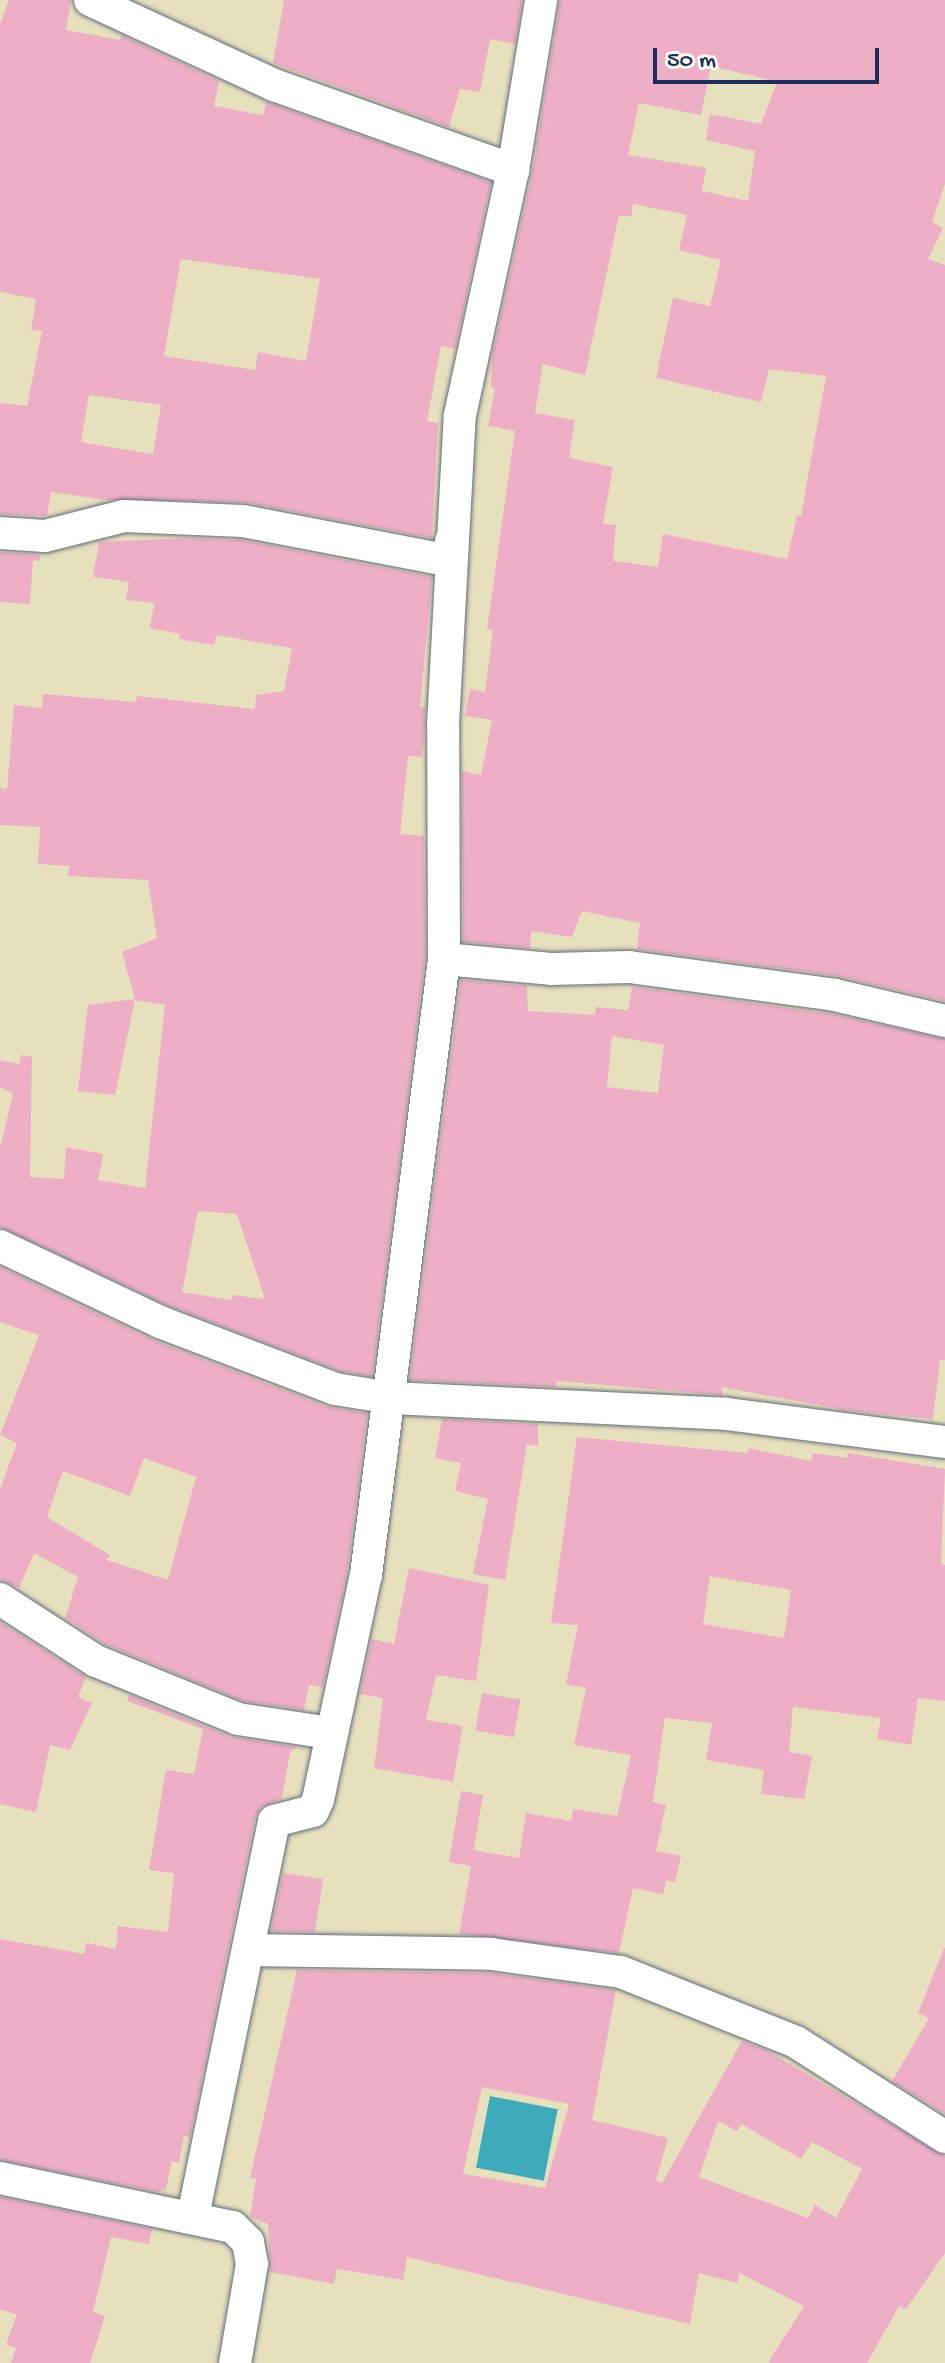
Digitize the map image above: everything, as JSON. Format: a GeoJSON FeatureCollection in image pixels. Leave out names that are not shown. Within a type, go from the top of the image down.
{"type":"FeatureCollection","features":[{"type":"Feature","properties":{"kind":"street"},"geometry":{"type":"LineString","coordinates":[[90,0],[274,85],[513,170]]}},
{"type":"Feature","properties":{"kind":"street"},"geometry":{"type":"LineString","coordinates":[[0,533],[45,536],[124,516],[243,521],[450,561],[460,415],[513,170],[541,0]]}},
{"type":"Feature","properties":{"kind":"street"},"geometry":{"type":"LineString","coordinates":[[193,2216],[274,1821],[313,1811],[366,1575],[391,1398],[444,959],[443,725],[452,530]]}},
{"type":"Feature","properties":{"kind":"street"},"geometry":{"type":"LineString","coordinates":[[444,959],[551,969],[629,967],[835,995],[945,1021]]}},
{"type":"Feature","properties":{"kind":"street"},"geometry":{"type":"LineString","coordinates":[[0,1246],[160,1322],[335,1389],[391,1398],[726,1414],[945,1442]]}},
{"type":"Feature","properties":{"kind":"street"},"geometry":{"type":"LineString","coordinates":[[0,1599],[96,1661],[238,1719],[329,1733]]}},
{"type":"Feature","properties":{"kind":"street"},"geometry":{"type":"LineString","coordinates":[[248,1950],[491,1954],[621,1972],[796,2042],[945,2137]]}},
{"type":"Feature","properties":{"kind":"street"},"geometry":{"type":"LineString","coordinates":[[0,2178],[193,2216],[233,2227],[248,2242],[252,2264],[235,2363]]}},
{"type":"Feature","properties":{"kind":"water"},"geometry":{"type":"Polygon","coordinates":[[[490,2096],[558,2109],[544,2181],[476,2168],[490,2096]]]}},
{"type":"Feature","properties":{"kind":"building"},"geometry":{"type":"Polygon","coordinates":[[[9,0],[71,0],[66,30],[120,40],[121,35],[219,81],[214,106],[263,115],[266,102],[491,182],[455,349],[441,346],[427,421],[438,423],[432,538],[244,502],[108,500],[51,492],[47,516],[0,514],[0,403],[27,406],[42,331],[31,330],[36,299],[0,292],[0,24],[9,0]],[[181,259],[164,356],[255,370],[258,352],[306,361],[320,279],[181,259]],[[89,395],[81,442],[153,454],[161,405],[89,395]]]}},
{"type":"Feature","properties":{"kind":"building"},"geometry":{"type":"Polygon","coordinates":[[[284,0],[522,0],[515,44],[490,39],[480,92],[460,89],[449,127],[273,63],[284,0]]]}},
{"type":"Feature","properties":{"kind":"building"},"geometry":{"type":"Polygon","coordinates":[[[560,0],[945,0],[945,184],[932,222],[943,228],[928,259],[945,265],[945,1001],[838,976],[637,949],[640,923],[582,911],[572,937],[531,931],[530,948],[463,942],[462,771],[481,775],[492,720],[465,716],[470,689],[485,692],[493,630],[487,629],[515,431],[488,426],[495,388],[491,387],[492,357],[532,174],[560,0]],[[711,66],[701,115],[639,103],[628,155],[706,168],[702,191],[748,201],[755,151],[706,140],[710,114],[761,124],[777,82],[711,66]],[[633,204],[631,217],[619,215],[585,375],[543,364],[535,413],[575,420],[569,458],[613,467],[603,524],[616,525],[613,561],[658,567],[663,534],[787,559],[797,516],[801,516],[826,376],[769,369],[761,402],[656,378],[673,298],[710,306],[721,260],[679,250],[687,215],[633,204]]]}},
{"type":"Feature","properties":{"kind":"building"},"geometry":{"type":"Polygon","coordinates":[[[189,538],[241,540],[432,577],[420,707],[425,707],[424,744],[422,757],[408,756],[400,834],[424,836],[425,958],[372,1376],[340,1371],[167,1305],[0,1227],[0,1148],[13,1094],[0,1087],[0,1060],[19,1064],[21,1055],[32,1057],[30,1177],[64,1179],[66,1147],[103,1154],[98,1180],[145,1188],[165,1005],[135,1000],[115,1095],[78,1091],[88,1005],[135,999],[122,952],[157,938],[148,880],[68,876],[69,866],[38,864],[40,827],[0,825],[0,788],[7,789],[14,705],[42,708],[43,694],[136,702],[137,696],[255,709],[256,695],[284,691],[292,648],[217,635],[214,645],[179,639],[180,634],[150,628],[154,603],[126,600],[129,582],[93,577],[99,542],[189,538]],[[198,1211],[182,1292],[232,1300],[233,1295],[265,1299],[237,1214],[198,1211]]]}},
{"type":"Feature","properties":{"kind":"building"},"geometry":{"type":"Polygon","coordinates":[[[0,552],[41,555],[40,561],[33,560],[30,604],[0,602],[0,552]]]}},
{"type":"Feature","properties":{"kind":"building"},"geometry":{"type":"Polygon","coordinates":[[[461,980],[527,986],[528,1011],[595,1015],[596,1007],[628,1010],[632,987],[832,1014],[945,1039],[945,1360],[940,1359],[933,1419],[850,1411],[722,1387],[722,1395],[557,1381],[556,1387],[410,1380],[461,980]],[[612,1036],[607,1087],[658,1093],[664,1045],[612,1036]]]}},
{"type":"Feature","properties":{"kind":"building"},"geometry":{"type":"Polygon","coordinates":[[[0,1267],[153,1340],[328,1407],[367,1413],[347,1572],[323,1687],[309,1685],[304,1710],[243,1701],[105,1644],[65,1618],[78,1577],[34,1553],[19,1588],[0,1580],[0,1489],[17,1443],[0,1435],[39,1335],[0,1322],[0,1267]],[[144,1458],[130,1496],[63,1471],[47,1517],[110,1555],[107,1560],[168,1580],[196,1477],[144,1458]]]}},
{"type":"Feature","properties":{"kind":"building"},"geometry":{"type":"Polygon","coordinates":[[[442,1419],[538,1424],[538,1446],[527,1444],[505,1580],[473,1574],[488,1499],[455,1491],[461,1463],[435,1458],[442,1419]]]}},
{"type":"Feature","properties":{"kind":"building"},"geometry":{"type":"Polygon","coordinates":[[[577,1437],[748,1453],[749,1448],[811,1461],[813,1453],[848,1458],[848,1453],[945,1469],[941,1564],[945,1565],[945,1701],[918,1698],[911,1745],[877,1739],[881,1718],[793,1707],[789,1752],[812,1756],[804,1799],[761,1794],[764,1770],[706,1760],[712,1723],[665,1718],[653,1802],[666,1805],[656,1851],[681,1856],[675,1882],[666,1880],[663,1894],[633,1888],[619,1953],[459,1934],[471,1866],[449,1862],[461,1791],[483,1795],[474,1850],[519,1858],[526,1813],[571,1821],[573,1809],[617,1816],[631,1755],[574,1745],[586,1688],[566,1684],[578,1625],[551,1623],[577,1437]],[[710,1576],[703,1624],[784,1638],[791,1590],[710,1576]]]}},
{"type":"Feature","properties":{"kind":"building"},"geometry":{"type":"Polygon","coordinates":[[[409,1568],[489,1585],[476,1681],[436,1675],[426,1720],[463,1726],[453,1782],[374,1768],[383,1698],[360,1694],[372,1639],[394,1644],[409,1568]]]}},
{"type":"Feature","properties":{"kind":"building"},"geometry":{"type":"Polygon","coordinates":[[[0,1622],[86,1677],[78,1697],[92,1703],[70,1750],[50,1745],[36,1812],[0,1804],[0,1622]]]}},
{"type":"Feature","properties":{"kind":"building"},"geometry":{"type":"Polygon","coordinates":[[[482,1693],[520,1700],[514,1737],[475,1730],[482,1693]]]}},
{"type":"Feature","properties":{"kind":"building"},"geometry":{"type":"Polygon","coordinates":[[[129,1695],[231,1737],[297,1747],[290,1752],[282,1799],[261,1807],[255,1817],[190,2137],[184,2136],[179,2163],[172,2161],[166,2189],[158,2192],[0,2160],[0,1939],[84,1954],[86,1943],[116,1949],[118,1926],[168,1932],[174,1873],[149,1870],[166,1770],[194,1774],[203,1729],[127,1701],[129,1695]]]}},
{"type":"Feature","properties":{"kind":"building"},"geometry":{"type":"Polygon","coordinates":[[[283,1873],[323,1879],[315,1932],[271,1931],[283,1873]]]}},
{"type":"Feature","properties":{"kind":"building"},"geometry":{"type":"Polygon","coordinates":[[[944,1948],[945,2114],[892,2081],[929,2018],[918,2013],[944,1948]]]}},
{"type":"Feature","properties":{"kind":"building"},"geometry":{"type":"Polygon","coordinates":[[[297,1970],[490,1973],[616,1990],[592,2120],[668,2138],[656,2181],[662,2183],[742,2041],[766,2050],[945,2156],[945,2253],[906,2309],[899,2306],[867,2363],[768,2363],[804,2306],[740,2273],[737,2283],[699,2273],[690,2324],[407,2257],[403,2280],[337,2269],[334,2284],[270,2272],[268,2224],[250,2217],[256,2179],[250,2178],[297,1970]],[[482,2087],[463,2174],[545,2188],[569,2104],[482,2087]],[[718,2121],[699,2177],[808,2218],[815,2205],[836,2218],[862,2169],[812,2142],[801,2159],[741,2124],[737,2131],[718,2121]]]}},
{"type":"Feature","properties":{"kind":"building"},"geometry":{"type":"Polygon","coordinates":[[[0,2197],[152,2229],[149,2244],[111,2237],[93,2312],[105,2316],[90,2363],[11,2363],[16,2348],[6,2345],[17,2314],[0,2310],[0,2197]]]}}]}
